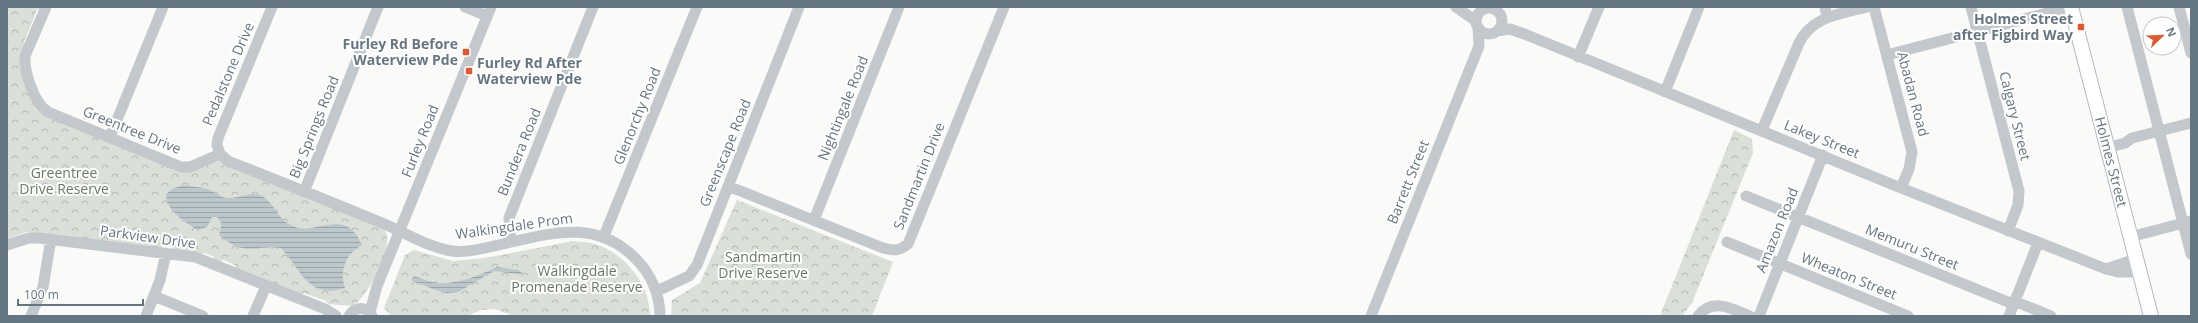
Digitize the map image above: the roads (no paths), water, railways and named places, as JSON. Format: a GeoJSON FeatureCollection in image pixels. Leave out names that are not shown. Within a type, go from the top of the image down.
{"type":"FeatureCollection","features":[{"type":"Feature","properties":{"kind":"main road","name":"Holmes Street"},"geometry":{"type":"LineString","coordinates":[[2071,7],[2151,316]]}},
{"type":"Feature","properties":{"kind":"street","name":"Greentree Drive"},"geometry":{"type":"LineString","coordinates":[[46,7],[25,56],[25,70],[39,104],[48,112],[185,167],[220,154]]}},
{"type":"Feature","properties":{"kind":"street"},"geometry":{"type":"LineString","coordinates":[[110,138],[163,7]]}},
{"type":"Feature","properties":{"kind":"street","name":"Pedalstone Drive"},"geometry":{"type":"LineString","coordinates":[[220,154],[217,145],[218,138],[272,7]]}},
{"type":"Feature","properties":{"kind":"street","name":"Big Springs Road"},"geometry":{"type":"LineString","coordinates":[[304,192],[378,7]]}},
{"type":"Feature","properties":{"kind":"street"},"geometry":{"type":"LineString","coordinates":[[465,7],[489,12]]}},
{"type":"Feature","properties":{"kind":"street","name":"Bundera Road"},"geometry":{"type":"LineString","coordinates":[[511,242],[509,218],[593,7]]}},
{"type":"Feature","properties":{"kind":"street","name":"Glenorchy Road"},"geometry":{"type":"LineString","coordinates":[[604,236],[697,7]]}},
{"type":"Feature","properties":{"kind":"street","name":"Greenscape Road"},"geometry":{"type":"LineString","coordinates":[[657,291],[689,276],[697,265],[800,7]]}},
{"type":"Feature","properties":{"kind":"street","name":"Nightingale Road"},"geometry":{"type":"LineString","coordinates":[[814,220],[899,7]]}},
{"type":"Feature","properties":{"kind":"street","name":"Sandmartin Drive"},"geometry":{"type":"LineString","coordinates":[[728,186],[894,251],[908,244],[1004,7]]}},
{"type":"Feature","properties":{"kind":"street"},"geometry":{"type":"LineString","coordinates":[[1578,57],[1599,7]]}},
{"type":"Feature","properties":{"kind":"street"},"geometry":{"type":"LineString","coordinates":[[1665,92],[1699,7]]}},
{"type":"Feature","properties":{"kind":"street"},"geometry":{"type":"LineString","coordinates":[[1762,130],[1802,36],[1826,12],[1867,7]]}},
{"type":"Feature","properties":{"kind":"street","name":"Abadan Road"},"geometry":{"type":"LineString","coordinates":[[1874,7],[1912,152],[1909,169],[1901,188]]}},
{"type":"Feature","properties":{"kind":"street","name":"Calgary Street"},"geometry":{"type":"LineString","coordinates":[[1971,7],[2019,191],[2018,205],[2008,231]]}},
{"type":"Feature","properties":{"kind":"street"},"geometry":{"type":"LineString","coordinates":[[1887,55],[1977,30],[2071,7]]}},
{"type":"Feature","properties":{"kind":"street"},"geometry":{"type":"LineString","coordinates":[[2127,7],[2159,131],[2187,222],[2191,254]]}},
{"type":"Feature","properties":{"kind":"street"},"geometry":{"type":"LineString","coordinates":[[2179,7],[2191,53]]}},
{"type":"Feature","properties":{"kind":"street","name":"Lakey Street"},"geometry":{"type":"LineString","coordinates":[[1457,8],[1486,8],[1500,12],[1527,35]]}},
{"type":"Feature","properties":{"kind":"street","name":"Lakey Street"},"geometry":{"type":"LineString","coordinates":[[1457,8],[1477,24],[1483,32],[1510,30],[1527,35],[1901,188],[2106,269],[2138,265]]}},
{"type":"Feature","properties":{"kind":"street"},"geometry":{"type":"LineString","coordinates":[[1477,24],[1477,14],[1486,8]]}},
{"type":"Feature","properties":{"kind":"street","name":"Furley Road"},"geometry":{"type":"LineString","coordinates":[[361,313],[377,286],[489,12]]}},
{"type":"Feature","properties":{"kind":"street"},"geometry":{"type":"LineString","coordinates":[[1493,32],[1501,24],[1500,12]]}},
{"type":"Feature","properties":{"kind":"street","name":"Barrett Street"},"geometry":{"type":"LineString","coordinates":[[1371,316],[1474,60],[1479,46],[1477,24]]}},
{"type":"Feature","properties":{"kind":"street","name":"Barrett Street"},"geometry":{"type":"LineString","coordinates":[[1474,60],[1493,32]]}},
{"type":"Feature","properties":{"kind":"street"},"geometry":{"type":"LineString","coordinates":[[2106,145],[2124,137],[2132,138],[2191,123]]}},
{"type":"Feature","properties":{"kind":"street"},"geometry":{"type":"LineString","coordinates":[[220,154],[228,161],[400,231]]}},
{"type":"Feature","properties":{"kind":"street","name":"Amazon Road"},"geometry":{"type":"LineString","coordinates":[[1759,316],[1823,155]]}},
{"type":"Feature","properties":{"kind":"street","name":"Memuru Street"},"geometry":{"type":"LineString","coordinates":[[1746,196],[2014,303],[2051,316]]}},
{"type":"Feature","properties":{"kind":"street"},"geometry":{"type":"LineString","coordinates":[[2130,237],[2187,222]]}},
{"type":"Feature","properties":{"kind":"street","name":"Walkingdale Prom"},"geometry":{"type":"LineString","coordinates":[[400,231],[426,244],[454,251],[573,231],[604,236],[620,245],[640,263],[657,291],[660,316]]}},
{"type":"Feature","properties":{"kind":"street","name":"Parkview Drive"},"geometry":{"type":"LineString","coordinates":[[7,245],[29,238],[51,239],[195,257],[326,309],[336,316]]}},
{"type":"Feature","properties":{"kind":"street"},"geometry":{"type":"LineString","coordinates":[[31,316],[43,287],[51,239]]}},
{"type":"Feature","properties":{"kind":"street","name":"Wheaton Street"},"geometry":{"type":"LineString","coordinates":[[1727,242],[1908,316]]}},
{"type":"Feature","properties":{"kind":"street"},"geometry":{"type":"LineString","coordinates":[[2009,316],[2038,243]]}},
{"type":"Feature","properties":{"kind":"street"},"geometry":{"type":"LineString","coordinates":[[146,316],[160,280],[166,254]]}},
{"type":"Feature","properties":{"kind":"street"},"geometry":{"type":"LineString","coordinates":[[254,316],[266,286]]}},
{"type":"Feature","properties":{"kind":"street"},"geometry":{"type":"LineString","coordinates":[[154,296],[203,316]]}},
{"type":"Feature","properties":{"kind":"street"},"geometry":{"type":"LineString","coordinates":[[1698,316],[1708,306],[1716,305],[1726,306],[1750,316]]}},
{"type":"Feature","properties":{"kind":"street","name":"Parkview Drive"},"geometry":{"type":"LineString","coordinates":[[326,309],[361,313]]}},
{"type":"Feature","properties":{"kind":"place","name":"Holmes Street after Figbird Way"},"geometry":{"type":"Point","coordinates":[2081,27]}},
{"type":"Feature","properties":{"kind":"place","name":"Furley Rd Before Waterview Pde"},"geometry":{"type":"Point","coordinates":[466,52]}},
{"type":"Feature","properties":{"kind":"place","name":"Furley Rd After Waterview Pde"},"geometry":{"type":"Point","coordinates":[469,71]}},
{"type":"Feature","properties":{"kind":"park label","name":"Greentree Drive Reserve"},"geometry":{"type":"Point","coordinates":[64,182]}},
{"type":"Feature","properties":{"kind":"park label","name":"Sandmartin Drive Reserve"},"geometry":{"type":"Point","coordinates":[763,266]}},
{"type":"Feature","properties":{"kind":"park label","name":"Walkingdale Promenade Reserve"},"geometry":{"type":"Point","coordinates":[577,280]}}]}
